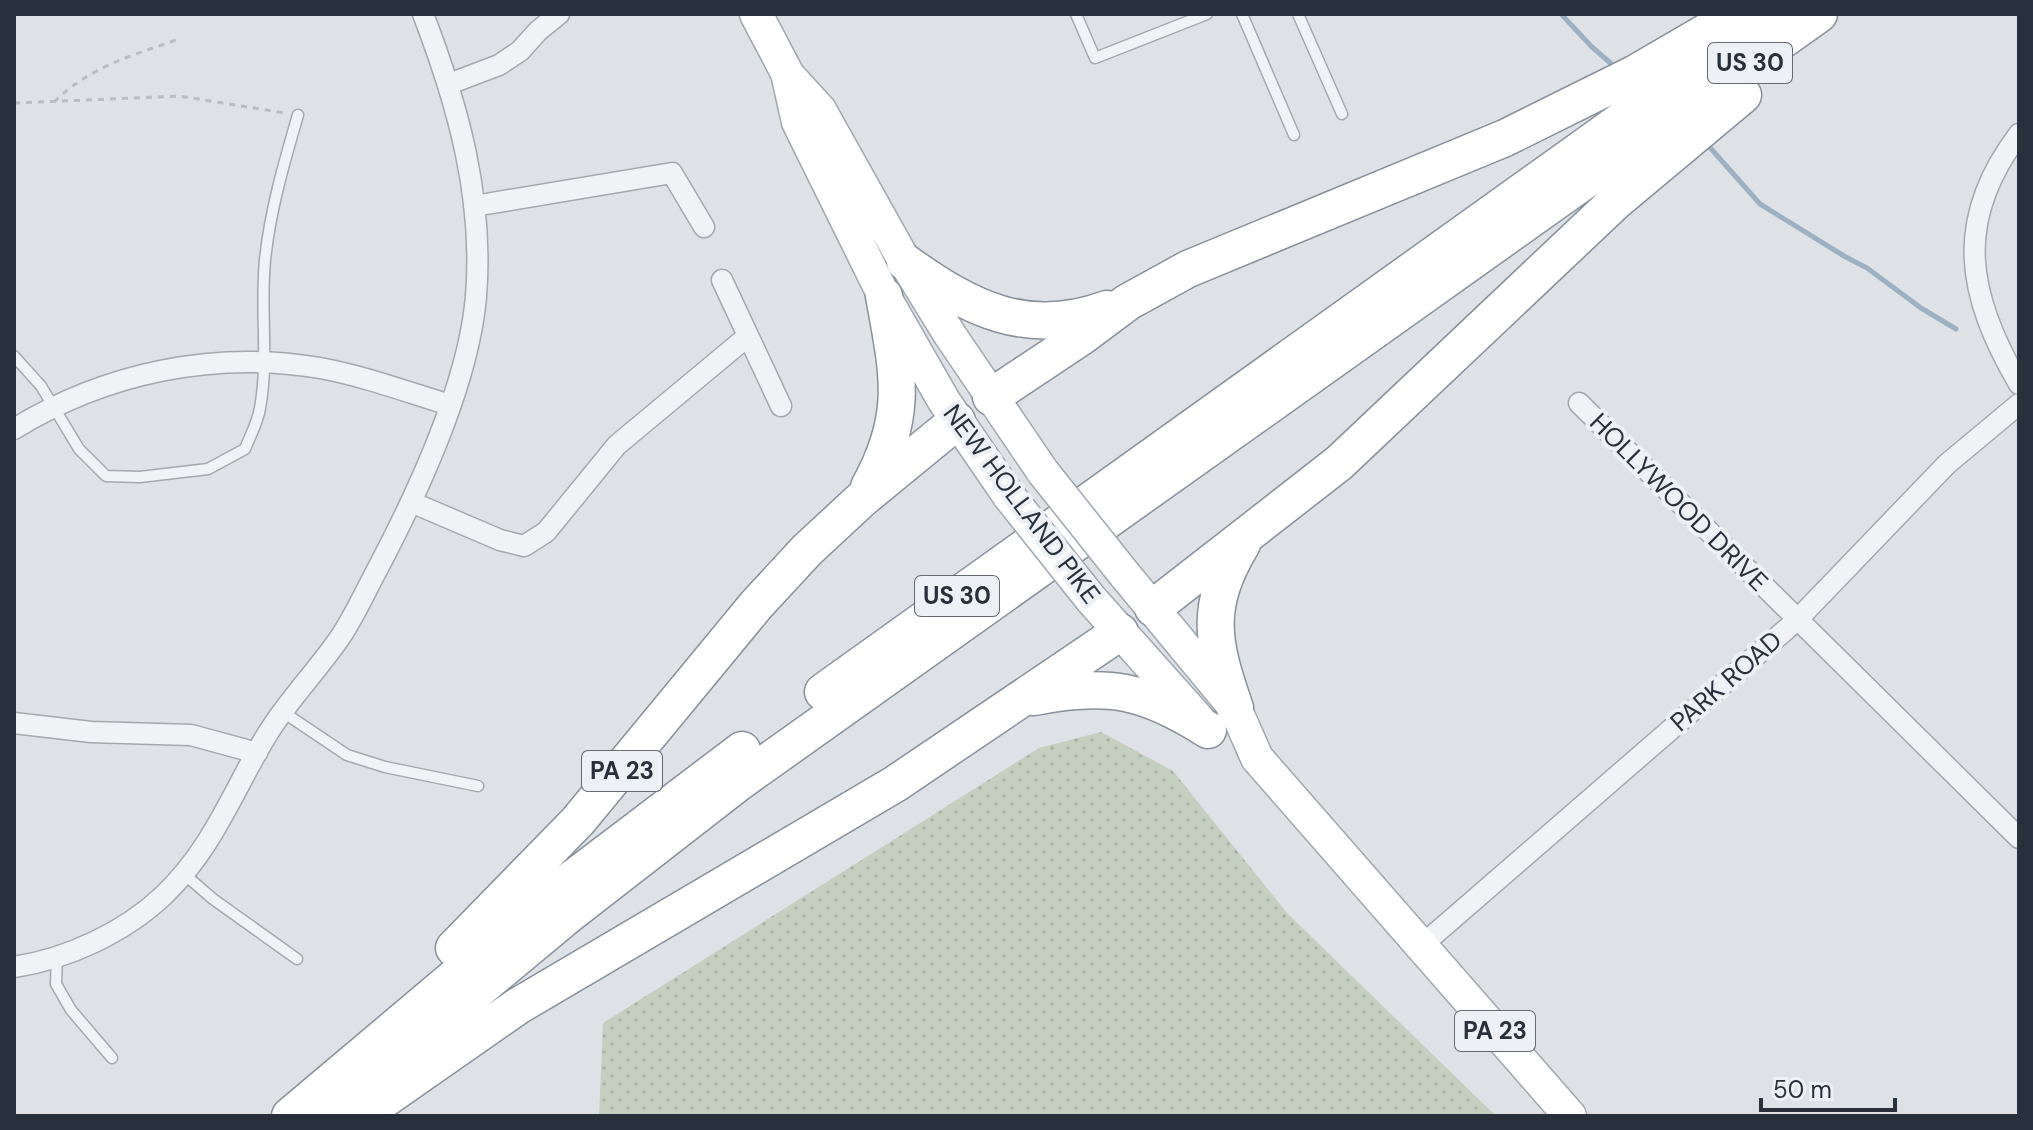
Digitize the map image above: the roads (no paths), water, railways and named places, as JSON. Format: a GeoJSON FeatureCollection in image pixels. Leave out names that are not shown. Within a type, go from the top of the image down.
{"type":"FeatureCollection","features":[{"type":"Feature","properties":{"kind":"highway"},"geometry":{"type":"LineString","coordinates":[[1153,608],[1339,463],[1615,202],[1662,106],[1738,14]]}},
{"type":"Feature","properties":{"kind":"highway","name":"US 30"},"geometry":{"type":"LineString","coordinates":[[337,1116],[467,999],[572,912],[738,783],[1662,106],[1770,14]]}},
{"type":"Feature","properties":{"kind":"highway","name":"US 30"},"geometry":{"type":"LineString","coordinates":[[290,1116],[463,968],[652,816],[1662,106],[1819,14]]}},
{"type":"Feature","properties":{"kind":"highway"},"geometry":{"type":"LineString","coordinates":[[991,397],[1128,302],[1217,256],[1455,160],[1662,106],[1846,14]]}},
{"type":"Feature","properties":{"kind":"highway"},"geometry":{"type":"LineString","coordinates":[[905,262],[973,306],[1022,320],[1080,317],[1128,302]]}},
{"type":"Feature","properties":{"kind":"highway"},"geometry":{"type":"LineString","coordinates":[[862,499],[886,454],[898,405],[897,372],[884,296]]}},
{"type":"Feature","properties":{"kind":"highway","name":"PA 23"},"geometry":{"type":"LineString","coordinates":[[279,1116],[540,862],[612,782],[765,595],[807,550],[862,499],[957,421]]}},
{"type":"Feature","properties":{"kind":"highway"},"geometry":{"type":"LineString","coordinates":[[1024,698],[1074,689],[1118,691],[1222,719],[1214,626],[1222,585],[1247,535]]}},
{"type":"Feature","properties":{"kind":"highway"},"geometry":{"type":"LineString","coordinates":[[361,1116],[518,1006],[817,832],[1120,632]]}},
{"type":"Feature","properties":{"kind":"main road","name":"NEW HOLLAND PIKE"},"geometry":{"type":"LineString","coordinates":[[756,14],[787,73],[820,110],[905,262],[991,397],[1043,472],[1153,608],[1222,719]]}},
{"type":"Feature","properties":{"kind":"main road","name":"NEW HOLLAND PIKE"},"geometry":{"type":"LineString","coordinates":[[787,73],[798,122],[884,296],[957,421],[1009,496],[1120,632],[1222,719],[1570,1116]]}},
{"type":"Feature","properties":{"kind":"main road","name":"PA 23"},"geometry":{"type":"LineString","coordinates":[[957,421],[991,397]]}},
{"type":"Feature","properties":{"kind":"main road"},"geometry":{"type":"LineString","coordinates":[[1120,632],[1153,608]]}},
{"type":"Feature","properties":{"kind":"street"},"geometry":{"type":"LineString","coordinates":[[14,967],[85,946],[123,926],[152,906],[184,874],[222,821],[257,753],[283,712],[341,636],[411,502],[450,405],[468,343],[476,298],[474,206],[469,162],[449,84],[423,14]]}},
{"type":"Feature","properties":{"kind":"street"},"geometry":{"type":"LineString","coordinates":[[449,84],[499,65],[520,51],[559,14]]}},
{"type":"Feature","properties":{"kind":"street"},"geometry":{"type":"LineString","coordinates":[[2019,134],[2002,158],[1987,189],[1974,241],[1976,284],[1986,319],[2019,384]]}},
{"type":"Feature","properties":{"kind":"street"},"geometry":{"type":"LineString","coordinates":[[474,206],[672,173],[704,227]]}},
{"type":"Feature","properties":{"kind":"street"},"geometry":{"type":"LineString","coordinates":[[722,280],[781,406]]}},
{"type":"Feature","properties":{"kind":"street"},"geometry":{"type":"LineString","coordinates":[[411,502],[500,540],[524,546],[546,532],[617,445],[748,336]]}},
{"type":"Feature","properties":{"kind":"street"},"geometry":{"type":"LineString","coordinates":[[14,429],[52,406],[133,377],[175,367],[219,362],[319,368],[450,405]]}},
{"type":"Feature","properties":{"kind":"street","name":"HOLLYWOOD DRIVE"},"geometry":{"type":"LineString","coordinates":[[1579,403],[2019,838]]}},
{"type":"Feature","properties":{"kind":"street","name":"PARK ROAD"},"geometry":{"type":"LineString","coordinates":[[1421,946],[1797,620],[1947,464],[2019,404]]}},
{"type":"Feature","properties":{"kind":"street"},"geometry":{"type":"LineString","coordinates":[[14,723],[91,732],[191,735],[257,753]]}},
{"type":"Feature","properties":{"kind":"lane"},"geometry":{"type":"LineString","coordinates":[[1076,14],[1095,58],[1207,14]]}},
{"type":"Feature","properties":{"kind":"lane"},"geometry":{"type":"LineString","coordinates":[[1242,14],[1294,135]]}},
{"type":"Feature","properties":{"kind":"lane"},"geometry":{"type":"LineString","coordinates":[[1298,14],[1342,114]]}},
{"type":"Feature","properties":{"kind":"lane"},"geometry":{"type":"LineString","coordinates":[[14,356],[41,386],[79,449],[106,476],[140,477],[208,469],[245,449],[260,412],[265,363],[265,259],[279,181],[298,115]]}},
{"type":"Feature","properties":{"kind":"lane"},"geometry":{"type":"LineString","coordinates":[[283,712],[347,755],[425,777],[478,786]]}},
{"type":"Feature","properties":{"kind":"lane"},"geometry":{"type":"LineString","coordinates":[[184,874],[213,899],[297,959]]}},
{"type":"Feature","properties":{"kind":"lane"},"geometry":{"type":"LineString","coordinates":[[57,956],[56,984],[71,1010],[112,1058]]}},
{"type":"Feature","properties":{"kind":"waterway"},"geometry":{"type":"LineString","coordinates":[[1561,14],[1615,67]]}},
{"type":"Feature","properties":{"kind":"waterway"},"geometry":{"type":"LineString","coordinates":[[1706,143],[1760,204],[1867,268],[1921,308],[1956,329]]}}]}
